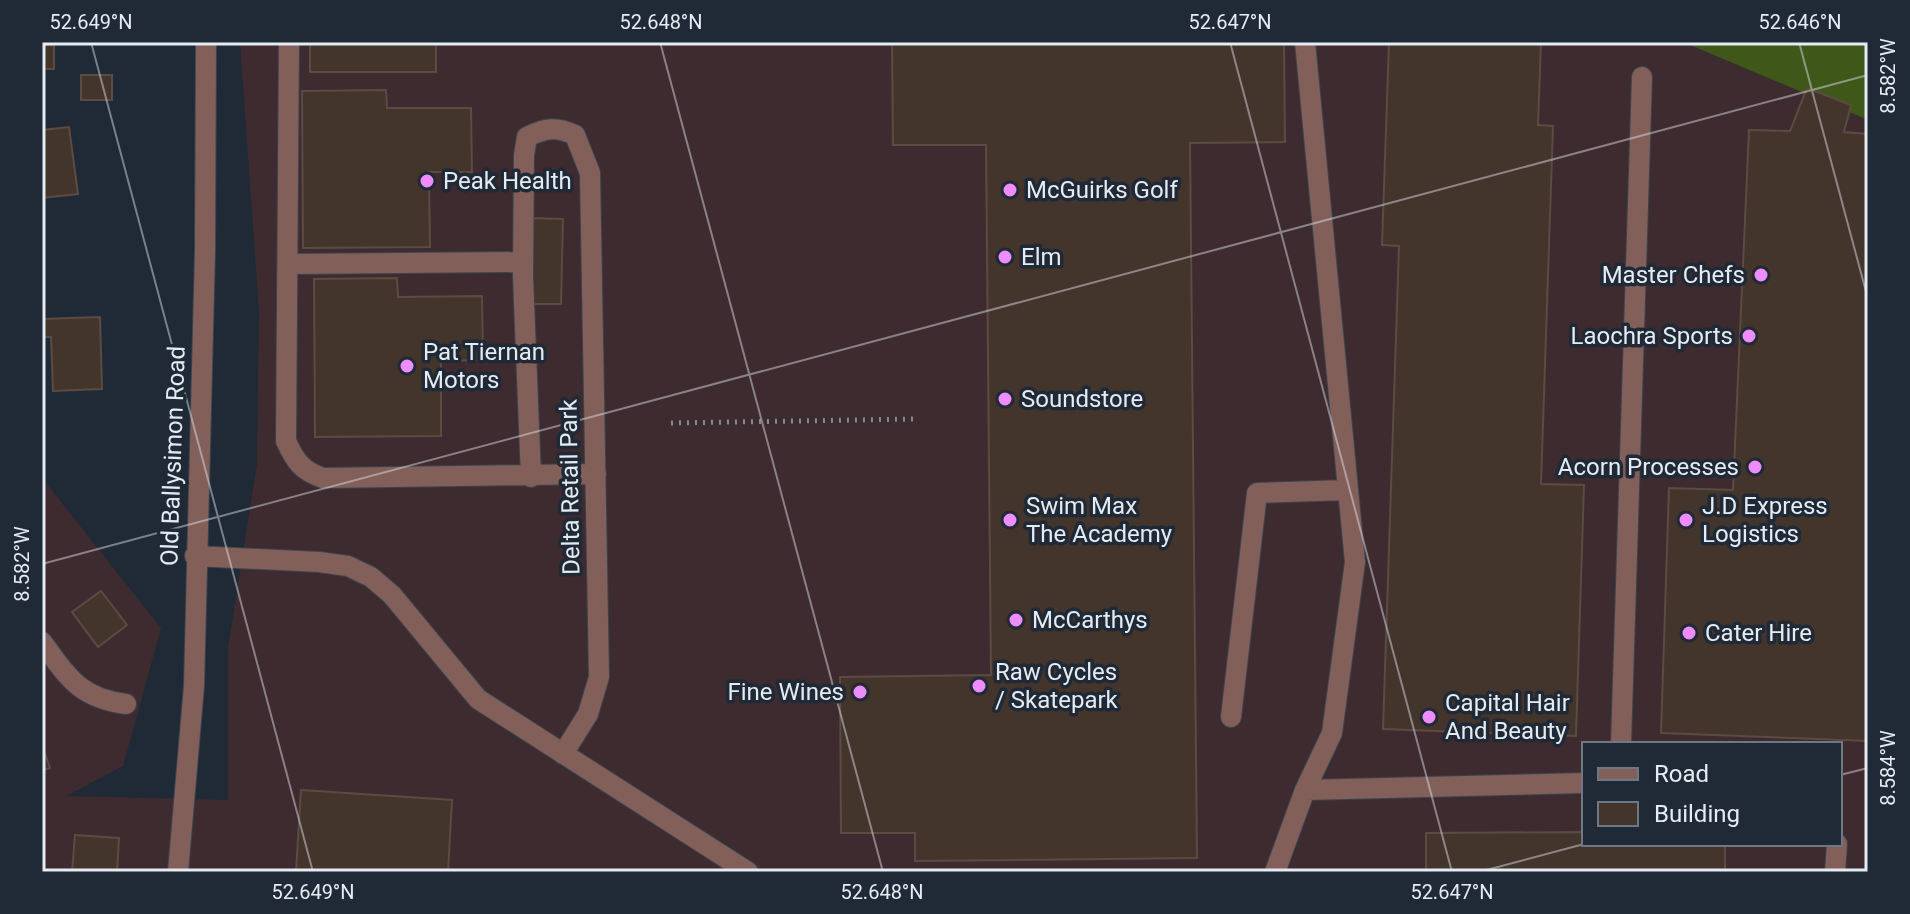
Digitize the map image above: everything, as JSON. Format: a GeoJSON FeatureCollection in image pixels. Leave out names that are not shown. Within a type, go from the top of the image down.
{"type":"FeatureCollection","features":[{"type":"Feature","properties":{"kind":"street","name":"Old Ballysimon Road"},"geometry":{"type":"LineString","coordinates":[[178,872],[194,686],[205,251],[206,42]]}},
{"type":"Feature","properties":{"kind":"street"},"geometry":{"type":"LineString","coordinates":[[289,42],[286,441],[295,461],[308,473],[339,479],[596,474]]}},
{"type":"Feature","properties":{"kind":"street"},"geometry":{"type":"LineString","coordinates":[[1275,872],[1305,790],[1332,733],[1355,562],[1305,42]]}},
{"type":"Feature","properties":{"kind":"street"},"geometry":{"type":"LineString","coordinates":[[1621,742],[1642,77]]}},
{"type":"Feature","properties":{"kind":"street","name":"Delta Retail Park"},"geometry":{"type":"LineString","coordinates":[[523,262],[527,137],[542,129],[562,128],[575,135],[590,173],[599,677],[588,714],[563,754]]}},
{"type":"Feature","properties":{"kind":"street"},"geometry":{"type":"LineString","coordinates":[[288,264],[523,262],[531,477]]}},
{"type":"Feature","properties":{"kind":"street"},"geometry":{"type":"LineString","coordinates":[[1231,717],[1257,493],[1348,490]]}},
{"type":"Feature","properties":{"kind":"street"},"geometry":{"type":"LineString","coordinates":[[195,556],[319,562],[348,566],[371,577],[392,595],[478,699],[748,872]]}},
{"type":"Feature","properties":{"kind":"street"},"geometry":{"type":"LineString","coordinates":[[42,642],[84,693],[126,704]]}},
{"type":"Feature","properties":{"kind":"street"},"geometry":{"type":"LineString","coordinates":[[1305,790],[1582,783]]}},
{"type":"Feature","properties":{"kind":"street"},"geometry":{"type":"LineString","coordinates":[[1835,872],[1837,846]]}},
{"type":"Feature","properties":{"kind":"path"},"geometry":{"type":"LineString","coordinates":[[671,423],[917,419]]}},
{"type":"Feature","properties":{"kind":"shaded area"},"geometry":{"type":"Polygon","coordinates":[[[240,42],[1683,42],[1868,120],[1868,872],[42,872],[42,478],[161,628],[123,766],[66,796],[228,800],[228,648],[257,464],[259,311],[240,42]]]}},
{"type":"Feature","properties":{"kind":"green space"},"geometry":{"type":"Polygon","coordinates":[[[1683,42],[1868,42],[1868,120],[1683,42]]]}},
{"type":"Feature","properties":{"kind":"building"},"geometry":{"type":"Polygon","coordinates":[[[310,42],[436,42],[436,72],[310,72],[310,42]]]}},
{"type":"Feature","properties":{"kind":"building"},"geometry":{"type":"Polygon","coordinates":[[[892,42],[1284,42],[1285,142],[1190,143],[1197,858],[915,861],[915,833],[841,833],[840,677],[991,675],[986,145],[893,145],[892,42]]]}},
{"type":"Feature","properties":{"kind":"building"},"geometry":{"type":"Polygon","coordinates":[[[1389,42],[1541,42],[1538,125],[1553,126],[1541,484],[1584,485],[1576,736],[1383,729],[1399,246],[1382,245],[1389,42]]]}},
{"type":"Feature","properties":{"kind":"building"},"geometry":{"type":"Polygon","coordinates":[[[42,45],[54,45],[54,69],[42,69],[42,45]]]}},
{"type":"Feature","properties":{"kind":"building"},"geometry":{"type":"Polygon","coordinates":[[[81,75],[112,75],[112,100],[81,100],[81,75]]]}},
{"type":"Feature","properties":{"kind":"building"},"geometry":{"type":"Polygon","coordinates":[[[1807,88],[1851,105],[1844,132],[1868,134],[1868,741],[1661,733],[1669,488],[1733,490],[1749,130],[1790,131],[1807,88]]]}},
{"type":"Feature","properties":{"kind":"building"},"geometry":{"type":"Polygon","coordinates":[[[386,90],[387,108],[471,108],[472,172],[429,172],[430,247],[303,248],[302,91],[386,90]]]}},
{"type":"Feature","properties":{"kind":"building"},"geometry":{"type":"Polygon","coordinates":[[[69,127],[78,194],[42,198],[42,130],[69,127]]]}},
{"type":"Feature","properties":{"kind":"building"},"geometry":{"type":"Polygon","coordinates":[[[531,218],[563,219],[561,304],[529,304],[531,218]]]}},
{"type":"Feature","properties":{"kind":"building"},"geometry":{"type":"Polygon","coordinates":[[[397,278],[398,297],[482,296],[483,360],[441,361],[441,436],[315,437],[314,279],[397,278]]]}},
{"type":"Feature","properties":{"kind":"building"},"geometry":{"type":"Polygon","coordinates":[[[100,317],[102,389],[53,391],[51,337],[42,337],[42,319],[100,317]]]}},
{"type":"Feature","properties":{"kind":"building"},"geometry":{"type":"Polygon","coordinates":[[[101,591],[127,625],[98,647],[72,612],[101,591]]]}},
{"type":"Feature","properties":{"kind":"building"},"geometry":{"type":"Polygon","coordinates":[[[42,745],[50,768],[42,771],[42,745]]]}},
{"type":"Feature","properties":{"kind":"building"},"geometry":{"type":"Polygon","coordinates":[[[301,790],[452,800],[448,872],[296,872],[301,790]]]}},
{"type":"Feature","properties":{"kind":"building"},"geometry":{"type":"Polygon","coordinates":[[[1582,832],[1582,846],[1725,846],[1725,872],[1426,872],[1426,833],[1582,832]]]}},
{"type":"Feature","properties":{"kind":"building"},"geometry":{"type":"Polygon","coordinates":[[[75,835],[119,838],[117,872],[72,872],[75,835]]]}},
{"type":"Feature","properties":{"kind":"place","name":"Peak Health"},"geometry":{"type":"Point","coordinates":[427,181]}},
{"type":"Feature","properties":{"kind":"place","name":"McGuirks Golf"},"geometry":{"type":"Point","coordinates":[1010,190]}},
{"type":"Feature","properties":{"kind":"place","name":"Elm"},"geometry":{"type":"Point","coordinates":[1005,257]}},
{"type":"Feature","properties":{"kind":"place","name":"Master Chefs"},"geometry":{"type":"Point","coordinates":[1761,275]}},
{"type":"Feature","properties":{"kind":"place","name":"Laochra Sports"},"geometry":{"type":"Point","coordinates":[1749,336]}},
{"type":"Feature","properties":{"kind":"place","name":"Pat Tiernan Motors"},"geometry":{"type":"Point","coordinates":[407,366]}},
{"type":"Feature","properties":{"kind":"place","name":"Soundstore"},"geometry":{"type":"Point","coordinates":[1005,399]}},
{"type":"Feature","properties":{"kind":"place","name":"Acorn Processes"},"geometry":{"type":"Point","coordinates":[1755,467]}},
{"type":"Feature","properties":{"kind":"place","name":"Swim Max The Academy"},"geometry":{"type":"Point","coordinates":[1010,520]}},
{"type":"Feature","properties":{"kind":"place","name":"J.D Express Logistics"},"geometry":{"type":"Point","coordinates":[1686,520]}},
{"type":"Feature","properties":{"kind":"place","name":"McCarthys"},"geometry":{"type":"Point","coordinates":[1016,620]}},
{"type":"Feature","properties":{"kind":"place","name":"Cater Hire"},"geometry":{"type":"Point","coordinates":[1689,633]}},
{"type":"Feature","properties":{"kind":"place","name":"Raw Cycles / Skatepark"},"geometry":{"type":"Point","coordinates":[979,686]}},
{"type":"Feature","properties":{"kind":"place","name":"Fine Wines"},"geometry":{"type":"Point","coordinates":[860,692]}},
{"type":"Feature","properties":{"kind":"place","name":"Capital Hair And Beauty"},"geometry":{"type":"Point","coordinates":[1429,717]}}]}
